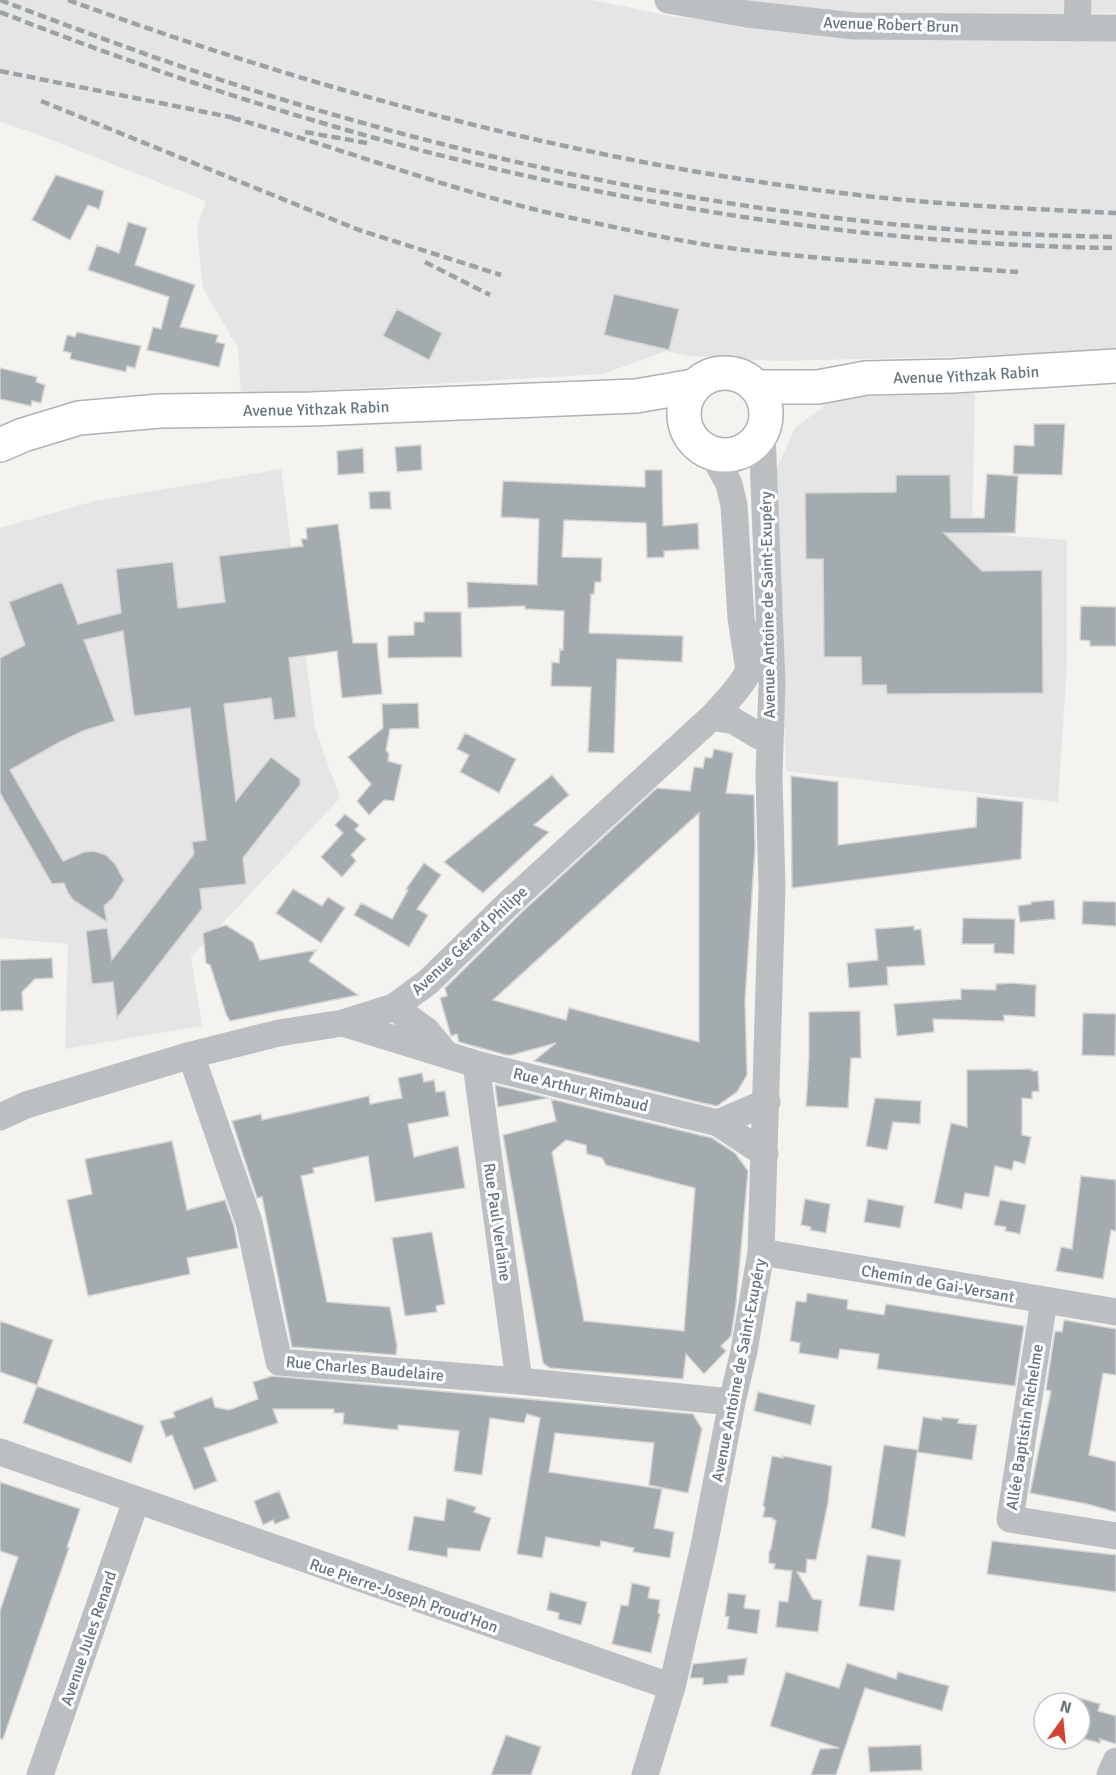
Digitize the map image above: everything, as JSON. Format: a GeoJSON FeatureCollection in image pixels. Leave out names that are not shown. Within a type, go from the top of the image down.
{"type":"FeatureCollection","features":[{"type":"Feature","properties":{"kind":"main road","name":"Avenue Yithzak Rabin"},"geometry":{"type":"LineString","coordinates":[[757,387],[818,387],[866,378],[953,376],[1116,366]]}},
{"type":"Feature","properties":{"kind":"main road"},"geometry":{"type":"LineString","coordinates":[[719,372],[733,373],[757,387],[764,397],[767,410],[764,428],[753,444],[741,452],[727,455],[712,453],[699,446],[690,436],[684,422],[687,397],[694,386],[705,377],[719,372]]}},
{"type":"Feature","properties":{"kind":"main road","name":"Avenue Yithzak Rabin"},"geometry":{"type":"LineString","coordinates":[[0,445],[23,435],[79,418],[160,411],[311,409],[636,396],[694,386]]}},
{"type":"Feature","properties":{"kind":"main road","name":"Avenue Yithzak Rabin"},"geometry":{"type":"LineString","coordinates":[[764,428],[806,393],[818,387]]}},
{"type":"Feature","properties":{"kind":"main road"},"geometry":{"type":"LineString","coordinates":[[636,396],[684,422]]}},
{"type":"Feature","properties":{"kind":"street","name":"Avenue Robert Brun"},"geometry":{"type":"LineString","coordinates":[[668,0],[747,14],[854,26],[1116,28]]}},
{"type":"Feature","properties":{"kind":"street"},"geometry":{"type":"LineString","coordinates":[[1077,28],[1078,0]]}},
{"type":"Feature","properties":{"kind":"street","name":"Avenue Antoine de Saint-Exupéry"},"geometry":{"type":"LineString","coordinates":[[645,1775],[672,1687],[704,1546],[744,1351],[761,1252],[772,888],[769,777],[772,684],[764,428]]}},
{"type":"Feature","properties":{"kind":"street","name":"Avenue Antoine de Saint-Exupéry"},"geometry":{"type":"LineString","coordinates":[[712,453],[729,484],[734,505],[741,618],[759,736],[769,777]]}},
{"type":"Feature","properties":{"kind":"street"},"geometry":{"type":"LineString","coordinates":[[750,673],[768,612]]}},
{"type":"Feature","properties":{"kind":"street","name":"Avenue Gérard Philipe"},"geometry":{"type":"LineString","coordinates":[[0,1117],[26,1104],[191,1054],[279,1033],[343,1023],[387,1009],[428,982],[511,901],[712,717],[750,673]]}},
{"type":"Feature","properties":{"kind":"street"},"geometry":{"type":"LineString","coordinates":[[712,717],[734,721],[759,736]]}},
{"type":"Feature","properties":{"kind":"street"},"geometry":{"type":"LineString","coordinates":[[427,1030],[428,982]]}},
{"type":"Feature","properties":{"kind":"street"},"geometry":{"type":"LineString","coordinates":[[387,1009],[427,1030],[445,1053]]}},
{"type":"Feature","properties":{"kind":"street"},"geometry":{"type":"LineString","coordinates":[[387,1009],[399,1039]]}},
{"type":"Feature","properties":{"kind":"street","name":"Rue Arthur Rimbaud"},"geometry":{"type":"LineString","coordinates":[[343,1023],[476,1064],[718,1123],[765,1154]]}},
{"type":"Feature","properties":{"kind":"street","name":"Rue Charles Baudelaire"},"geometry":{"type":"LineString","coordinates":[[191,1054],[249,1222],[279,1362],[519,1381],[732,1402]]}},
{"type":"Feature","properties":{"kind":"street","name":"Rue Paul Verlaine"},"geometry":{"type":"LineString","coordinates":[[476,1064],[519,1381]]}},
{"type":"Feature","properties":{"kind":"street"},"geometry":{"type":"LineString","coordinates":[[718,1123],[767,1102]]}},
{"type":"Feature","properties":{"kind":"street","name":"Chemin de Gai-Versant"},"geometry":{"type":"LineString","coordinates":[[761,1252],[1116,1312]]}},
{"type":"Feature","properties":{"kind":"street","name":"Allée Baptistin Richelme"},"geometry":{"type":"LineString","coordinates":[[1044,1300],[1011,1518],[1116,1536]]}},
{"type":"Feature","properties":{"kind":"street","name":"Rue Pierre-Joseph Proud'Hon"},"geometry":{"type":"LineString","coordinates":[[0,1452],[672,1687]]}},
{"type":"Feature","properties":{"kind":"street","name":"Avenue Jules Renard"},"geometry":{"type":"LineString","coordinates":[[40,1775],[136,1501]]}},
{"type":"Feature","properties":{"kind":"street"},"geometry":{"type":"LineString","coordinates":[[1110,1775],[1116,1761]]}},
{"type":"Feature","properties":{"kind":"shaded area"},"geometry":{"type":"Polygon","coordinates":[[[0,0],[593,0],[670,16],[785,30],[1116,37],[1116,351],[779,361],[688,356],[666,351],[603,374],[241,395],[238,348],[203,288],[197,229],[206,201],[34,133],[0,122],[0,0]]]}},
{"type":"Feature","properties":{"kind":"shaded area"},"geometry":{"type":"Polygon","coordinates":[[[742,0],[1116,0],[1116,13],[979,16],[883,23],[742,0]]]}},
{"type":"Feature","properties":{"kind":"shaded area"},"geometry":{"type":"Polygon","coordinates":[[[975,393],[972,533],[1067,540],[1067,664],[1058,802],[786,771],[775,472],[795,428],[828,403],[851,397],[975,393]]]}},
{"type":"Feature","properties":{"kind":"shaded area"},"geometry":{"type":"Polygon","coordinates":[[[281,469],[315,728],[340,798],[191,957],[202,1026],[65,1049],[68,944],[0,938],[0,528],[95,501],[281,469]]]}},
{"type":"Feature","properties":{"kind":"building"},"geometry":{"type":"Polygon","coordinates":[[[56,175],[104,191],[99,209],[88,205],[70,240],[32,220],[56,175]]]}},
{"type":"Feature","properties":{"kind":"building"},"geometry":{"type":"Polygon","coordinates":[[[128,222],[147,228],[135,265],[195,285],[180,327],[218,335],[216,342],[225,344],[219,367],[147,350],[153,327],[161,329],[169,297],[88,270],[97,245],[119,253],[128,222]]]}},
{"type":"Feature","properties":{"kind":"building"},"geometry":{"type":"Polygon","coordinates":[[[614,294],[679,309],[669,350],[604,335],[614,294]]]}},
{"type":"Feature","properties":{"kind":"building"},"geometry":{"type":"Polygon","coordinates":[[[397,309],[442,333],[429,360],[383,336],[397,309]]]}},
{"type":"Feature","properties":{"kind":"building"},"geometry":{"type":"Polygon","coordinates":[[[77,332],[141,346],[135,368],[127,366],[126,372],[70,359],[71,353],[63,351],[67,335],[75,337],[77,332]]]}},
{"type":"Feature","properties":{"kind":"building"},"geometry":{"type":"Polygon","coordinates":[[[0,368],[37,377],[36,382],[45,385],[41,403],[32,401],[31,406],[0,399],[0,368]]]}},
{"type":"Feature","properties":{"kind":"building"},"geometry":{"type":"Polygon","coordinates":[[[1034,424],[1065,424],[1062,475],[1013,474],[1014,445],[1034,446],[1034,424]]]}},
{"type":"Feature","properties":{"kind":"building"},"geometry":{"type":"Polygon","coordinates":[[[421,445],[422,470],[397,472],[395,447],[421,445]]]}},
{"type":"Feature","properties":{"kind":"building"},"geometry":{"type":"Polygon","coordinates":[[[363,448],[364,473],[338,475],[337,451],[363,448]]]}},
{"type":"Feature","properties":{"kind":"building"},"geometry":{"type":"Polygon","coordinates":[[[645,470],[662,470],[663,526],[698,523],[699,549],[664,551],[664,557],[647,558],[646,523],[564,520],[562,557],[602,558],[601,582],[595,582],[594,594],[591,594],[589,633],[683,636],[682,662],[617,659],[614,753],[588,752],[591,687],[551,686],[552,662],[559,663],[560,649],[563,650],[564,611],[525,609],[525,606],[468,608],[467,582],[537,585],[539,519],[501,517],[503,481],[645,487],[645,470]]]}},
{"type":"Feature","properties":{"kind":"building"},"geometry":{"type":"Polygon","coordinates":[[[987,474],[1018,476],[1015,533],[944,533],[982,571],[1042,570],[1043,693],[887,694],[886,685],[862,685],[861,657],[824,657],[823,559],[806,559],[805,493],[896,492],[896,475],[950,475],[951,518],[984,518],[987,474]]]}},
{"type":"Feature","properties":{"kind":"building"},"geometry":{"type":"Polygon","coordinates":[[[390,491],[391,509],[370,509],[369,492],[390,491]]]}},
{"type":"Feature","properties":{"kind":"building"},"geometry":{"type":"Polygon","coordinates":[[[338,524],[353,643],[377,643],[382,694],[342,698],[337,651],[289,658],[296,717],[274,720],[271,698],[224,704],[236,801],[271,757],[300,779],[300,785],[243,858],[246,884],[200,889],[202,909],[117,1018],[113,982],[92,984],[86,931],[107,928],[112,960],[194,854],[192,842],[206,840],[190,708],[134,716],[123,631],[84,640],[115,721],[83,731],[10,770],[63,861],[84,852],[94,851],[106,855],[115,864],[124,880],[113,898],[104,906],[107,922],[73,900],[64,883],[52,884],[0,793],[0,658],[25,645],[9,602],[62,582],[78,624],[121,613],[116,569],[173,562],[178,608],[225,602],[219,556],[303,546],[301,539],[307,539],[306,528],[338,524]]]}},
{"type":"Feature","properties":{"kind":"building"},"geometry":{"type":"Polygon","coordinates":[[[1081,606],[1116,607],[1116,646],[1090,646],[1090,641],[1080,640],[1081,606]]]}},
{"type":"Feature","properties":{"kind":"building"},"geometry":{"type":"Polygon","coordinates":[[[424,612],[461,612],[462,657],[388,658],[388,636],[414,635],[414,622],[424,622],[424,612]]]}},
{"type":"Feature","properties":{"kind":"building"},"geometry":{"type":"Polygon","coordinates":[[[418,703],[419,728],[390,729],[386,750],[389,754],[388,761],[402,765],[394,801],[384,800],[369,815],[357,801],[371,784],[348,757],[383,728],[382,704],[418,703]]]}},
{"type":"Feature","properties":{"kind":"building"},"geometry":{"type":"Polygon","coordinates":[[[465,733],[516,759],[499,793],[460,772],[469,755],[457,749],[465,733]]]}},
{"type":"Feature","properties":{"kind":"building"},"geometry":{"type":"Polygon","coordinates":[[[714,749],[733,753],[726,793],[754,795],[755,848],[745,1001],[747,1075],[737,1092],[717,1106],[534,1061],[556,1043],[506,1055],[459,1042],[457,1034],[451,1036],[440,998],[447,996],[445,988],[522,912],[657,788],[690,791],[694,767],[703,768],[705,757],[712,758],[714,749]],[[699,813],[493,1000],[566,1020],[569,1008],[699,1042],[699,813]]]}},
{"type":"Feature","properties":{"kind":"building"},"geometry":{"type":"Polygon","coordinates":[[[552,775],[569,795],[534,825],[549,832],[483,893],[444,862],[552,775]]]}},
{"type":"Feature","properties":{"kind":"building"},"geometry":{"type":"Polygon","coordinates":[[[791,776],[838,782],[838,845],[976,827],[977,797],[1023,802],[1021,859],[792,888],[791,776]]]}},
{"type":"Feature","properties":{"kind":"building"},"geometry":{"type":"Polygon","coordinates":[[[345,814],[359,825],[355,830],[366,839],[351,855],[356,861],[342,877],[321,857],[343,833],[335,825],[345,814]]]}},
{"type":"Feature","properties":{"kind":"building"},"geometry":{"type":"Polygon","coordinates":[[[424,863],[441,875],[417,909],[428,915],[409,947],[354,915],[361,903],[392,919],[408,890],[406,889],[424,863]]]}},
{"type":"Feature","properties":{"kind":"building"},"geometry":{"type":"Polygon","coordinates":[[[293,889],[322,906],[328,897],[345,908],[321,943],[276,913],[293,889]]]}},
{"type":"Feature","properties":{"kind":"building"},"geometry":{"type":"Polygon","coordinates":[[[1054,900],[1055,919],[1020,922],[1018,906],[1031,904],[1031,902],[1054,900]]]}},
{"type":"Feature","properties":{"kind":"building"},"geometry":{"type":"Polygon","coordinates":[[[1083,901],[1116,902],[1116,926],[1082,924],[1083,901]]]}},
{"type":"Feature","properties":{"kind":"building"},"geometry":{"type":"Polygon","coordinates":[[[963,918],[1015,919],[1014,954],[994,953],[994,944],[962,944],[963,918]]]}},
{"type":"Feature","properties":{"kind":"building"},"geometry":{"type":"Polygon","coordinates":[[[226,925],[253,942],[260,960],[316,950],[309,961],[358,995],[230,1021],[210,965],[206,963],[203,933],[226,925]]]}},
{"type":"Feature","properties":{"kind":"building"},"geometry":{"type":"Polygon","coordinates":[[[914,926],[914,930],[921,929],[925,965],[887,967],[888,985],[849,988],[847,963],[878,960],[875,929],[914,926]]]}},
{"type":"Feature","properties":{"kind":"building"},"geometry":{"type":"Polygon","coordinates":[[[52,958],[53,978],[35,979],[22,992],[23,1010],[0,1011],[0,960],[52,958]]]}},
{"type":"Feature","properties":{"kind":"building"},"geometry":{"type":"Polygon","coordinates":[[[996,984],[1036,985],[1035,1017],[1004,1015],[1004,1021],[933,1019],[934,1032],[897,1036],[894,1004],[961,999],[961,989],[996,990],[996,984]]]}},
{"type":"Feature","properties":{"kind":"building"},"geometry":{"type":"Polygon","coordinates":[[[860,1011],[861,1058],[851,1058],[848,1108],[806,1106],[809,1012],[860,1011]]]}},
{"type":"Feature","properties":{"kind":"building"},"geometry":{"type":"Polygon","coordinates":[[[1083,1013],[1116,1014],[1115,1056],[1082,1055],[1083,1013]]]}},
{"type":"Feature","properties":{"kind":"building"},"geometry":{"type":"Polygon","coordinates":[[[1032,1069],[1032,1071],[1038,1071],[1039,1091],[1032,1092],[1032,1099],[1022,1098],[1022,1135],[1031,1137],[1025,1164],[1014,1161],[1012,1170],[995,1166],[989,1197],[965,1193],[962,1209],[934,1203],[951,1123],[967,1127],[967,1070],[1032,1069]]]}},
{"type":"Feature","properties":{"kind":"building"},"geometry":{"type":"Polygon","coordinates":[[[422,1073],[424,1082],[434,1080],[436,1092],[445,1091],[449,1116],[408,1124],[414,1157],[458,1146],[465,1188],[375,1202],[368,1156],[313,1168],[314,1173],[301,1176],[327,1302],[390,1307],[397,1346],[396,1355],[292,1347],[262,1197],[257,1198],[232,1121],[261,1114],[262,1120],[369,1096],[370,1104],[402,1098],[398,1078],[422,1073]]]}},
{"type":"Feature","properties":{"kind":"building"},"geometry":{"type":"Polygon","coordinates":[[[495,1085],[512,1089],[549,1098],[498,1107],[495,1085]]]}},
{"type":"Feature","properties":{"kind":"building"},"geometry":{"type":"Polygon","coordinates":[[[875,1098],[921,1101],[920,1124],[893,1122],[887,1150],[866,1146],[875,1098]]]}},
{"type":"Feature","properties":{"kind":"building"},"geometry":{"type":"Polygon","coordinates":[[[551,1099],[712,1138],[735,1153],[748,1171],[731,1336],[721,1346],[726,1351],[704,1374],[686,1354],[683,1379],[550,1368],[543,1363],[503,1135],[556,1121],[551,1099]],[[566,1140],[552,1152],[584,1321],[684,1331],[695,1188],[606,1165],[602,1158],[587,1154],[586,1145],[566,1140]]]}},
{"type":"Feature","properties":{"kind":"building"},"geometry":{"type":"Polygon","coordinates":[[[172,1141],[187,1210],[225,1200],[234,1226],[238,1248],[187,1258],[190,1274],[88,1296],[67,1200],[92,1194],[85,1159],[172,1141]]]}},
{"type":"Feature","properties":{"kind":"building"},"geometry":{"type":"Polygon","coordinates":[[[1081,1176],[1116,1180],[1116,1231],[1111,1230],[1103,1279],[1056,1271],[1061,1247],[1072,1249],[1081,1176]]]}},
{"type":"Feature","properties":{"kind":"building"},"geometry":{"type":"Polygon","coordinates":[[[805,1199],[830,1204],[826,1233],[810,1230],[811,1227],[801,1225],[805,1199]]]}},
{"type":"Feature","properties":{"kind":"building"},"geometry":{"type":"Polygon","coordinates":[[[868,1199],[904,1206],[900,1228],[864,1222],[868,1199]]]}},
{"type":"Feature","properties":{"kind":"building"},"geometry":{"type":"Polygon","coordinates":[[[1000,1200],[1026,1205],[1020,1234],[1005,1231],[1006,1227],[994,1225],[1000,1200]]]}},
{"type":"Feature","properties":{"kind":"building"},"geometry":{"type":"Polygon","coordinates":[[[432,1232],[445,1304],[436,1306],[437,1312],[405,1316],[392,1238],[432,1232]]]}},
{"type":"Feature","properties":{"kind":"building"},"geometry":{"type":"Polygon","coordinates":[[[807,1293],[848,1300],[847,1309],[884,1315],[886,1304],[1024,1326],[1015,1386],[877,1369],[879,1354],[840,1349],[838,1359],[799,1353],[800,1343],[790,1341],[796,1301],[806,1302],[807,1293]]]}},
{"type":"Feature","properties":{"kind":"building"},"geometry":{"type":"Polygon","coordinates":[[[1064,1320],[1116,1329],[1116,1375],[1103,1373],[1089,1455],[1116,1462],[1116,1512],[1030,1493],[1051,1391],[1046,1390],[1055,1331],[1062,1332],[1064,1320]]]}},
{"type":"Feature","properties":{"kind":"building"},"geometry":{"type":"Polygon","coordinates":[[[0,1321],[53,1340],[37,1385],[0,1372],[0,1321]]]}},
{"type":"Feature","properties":{"kind":"building"},"geometry":{"type":"Polygon","coordinates":[[[272,1376],[693,1414],[702,1429],[688,1493],[649,1485],[654,1443],[555,1433],[549,1472],[662,1489],[654,1528],[674,1532],[670,1558],[633,1552],[634,1548],[601,1541],[600,1547],[546,1537],[542,1558],[517,1554],[540,1418],[527,1414],[524,1423],[490,1418],[482,1475],[454,1471],[459,1431],[398,1425],[398,1430],[343,1424],[344,1413],[334,1413],[334,1409],[273,1409],[278,1423],[204,1448],[217,1481],[194,1490],[172,1435],[166,1437],[160,1421],[175,1417],[173,1412],[212,1397],[215,1407],[229,1410],[258,1399],[253,1382],[272,1376]]]}},
{"type":"Feature","properties":{"kind":"building"},"geometry":{"type":"Polygon","coordinates":[[[37,1386],[144,1426],[131,1463],[23,1423],[37,1386]]]}},
{"type":"Feature","properties":{"kind":"building"},"geometry":{"type":"Polygon","coordinates":[[[758,1392],[815,1405],[811,1425],[754,1411],[758,1392]]]}},
{"type":"Feature","properties":{"kind":"building"},"geometry":{"type":"Polygon","coordinates":[[[923,1417],[942,1420],[942,1417],[959,1419],[958,1423],[977,1425],[972,1460],[917,1452],[905,1537],[871,1528],[884,1445],[918,1450],[923,1417]]]}},
{"type":"Feature","properties":{"kind":"building"},"geometry":{"type":"Polygon","coordinates":[[[772,1456],[783,1458],[783,1456],[832,1466],[828,1503],[816,1560],[807,1559],[806,1573],[797,1572],[813,1599],[822,1600],[818,1632],[776,1627],[779,1601],[788,1602],[792,1571],[774,1569],[775,1564],[769,1563],[776,1520],[763,1517],[765,1507],[763,1506],[772,1456]]]}},
{"type":"Feature","properties":{"kind":"building"},"geometry":{"type":"Polygon","coordinates":[[[0,1482],[80,1509],[67,1547],[69,1548],[3,1739],[0,1739],[0,1611],[18,1557],[0,1551],[0,1482]]]}},
{"type":"Feature","properties":{"kind":"building"},"geometry":{"type":"Polygon","coordinates":[[[279,1491],[290,1518],[275,1524],[273,1520],[263,1525],[254,1501],[279,1491]]]}},
{"type":"Feature","properties":{"kind":"building"},"geometry":{"type":"Polygon","coordinates":[[[447,1498],[476,1507],[474,1512],[491,1518],[480,1551],[448,1548],[447,1557],[408,1550],[414,1516],[444,1521],[447,1498]]]}},
{"type":"Feature","properties":{"kind":"building"},"geometry":{"type":"Polygon","coordinates":[[[992,1541],[1116,1555],[1116,1592],[987,1574],[992,1541]]]}},
{"type":"Feature","properties":{"kind":"building"},"geometry":{"type":"Polygon","coordinates":[[[867,1555],[901,1560],[894,1611],[859,1606],[867,1555]]]}},
{"type":"Feature","properties":{"kind":"building"},"geometry":{"type":"Polygon","coordinates":[[[632,1583],[650,1587],[648,1598],[660,1600],[658,1613],[660,1614],[651,1653],[612,1644],[621,1605],[628,1606],[632,1583]]]}},
{"type":"Feature","properties":{"kind":"building"},"geometry":{"type":"Polygon","coordinates":[[[550,1592],[587,1602],[581,1625],[558,1619],[559,1613],[547,1610],[550,1592]]]}},
{"type":"Feature","properties":{"kind":"building"},"geometry":{"type":"Polygon","coordinates":[[[728,1593],[746,1595],[744,1608],[760,1610],[757,1634],[727,1629],[729,1617],[725,1616],[728,1593]]]}},
{"type":"Feature","properties":{"kind":"building"},"geometry":{"type":"Polygon","coordinates":[[[747,1658],[744,1675],[728,1676],[728,1683],[703,1685],[703,1678],[690,1678],[693,1664],[747,1658]]]}},
{"type":"Feature","properties":{"kind":"building"},"geometry":{"type":"Polygon","coordinates":[[[847,1663],[896,1679],[898,1672],[949,1686],[942,1711],[865,1688],[836,1775],[811,1775],[820,1749],[839,1748],[770,1726],[786,1672],[839,1688],[847,1663]]]}},
{"type":"Feature","properties":{"kind":"building"},"geometry":{"type":"Polygon","coordinates":[[[1092,1702],[1100,1704],[1098,1711],[1116,1716],[1116,1744],[1100,1739],[1100,1743],[1092,1741],[1092,1702]]]}},
{"type":"Feature","properties":{"kind":"building"},"geometry":{"type":"Polygon","coordinates":[[[506,1735],[541,1747],[531,1775],[491,1775],[506,1735]]]}},
{"type":"Feature","properties":{"kind":"building"},"geometry":{"type":"Polygon","coordinates":[[[921,1745],[922,1770],[870,1772],[868,1747],[921,1745]]]}},
{"type":"Feature","properties":{"kind":"railway"},"geometry":{"type":"LineString","coordinates":[[0,0],[146,54],[294,103],[394,132],[598,180],[804,214],[908,226],[1116,237]]}},
{"type":"Feature","properties":{"kind":"railway"},"geometry":{"type":"LineString","coordinates":[[68,0],[164,34],[359,94],[457,121],[657,165],[757,182],[858,195],[987,206],[1116,213]]}},
{"type":"Feature","properties":{"kind":"railway"},"geometry":{"type":"LineString","coordinates":[[0,12],[134,62],[270,107],[408,147],[548,181],[688,208],[830,229],[973,242],[1116,248]]}},
{"type":"Feature","properties":{"kind":"railway"},"geometry":{"type":"LineString","coordinates":[[0,71],[240,119]]}},
{"type":"Feature","properties":{"kind":"railway"},"geometry":{"type":"LineString","coordinates":[[41,101],[359,230],[501,275]]}},
{"type":"Feature","properties":{"kind":"railway"},"geometry":{"type":"LineString","coordinates":[[232,118],[521,206],[657,236],[714,246],[790,255],[1018,272]]}},
{"type":"Feature","properties":{"kind":"railway"},"geometry":{"type":"LineString","coordinates":[[305,132],[367,143]]}},
{"type":"Feature","properties":{"kind":"railway"},"geometry":{"type":"LineString","coordinates":[[425,262],[490,295]]}}]}
